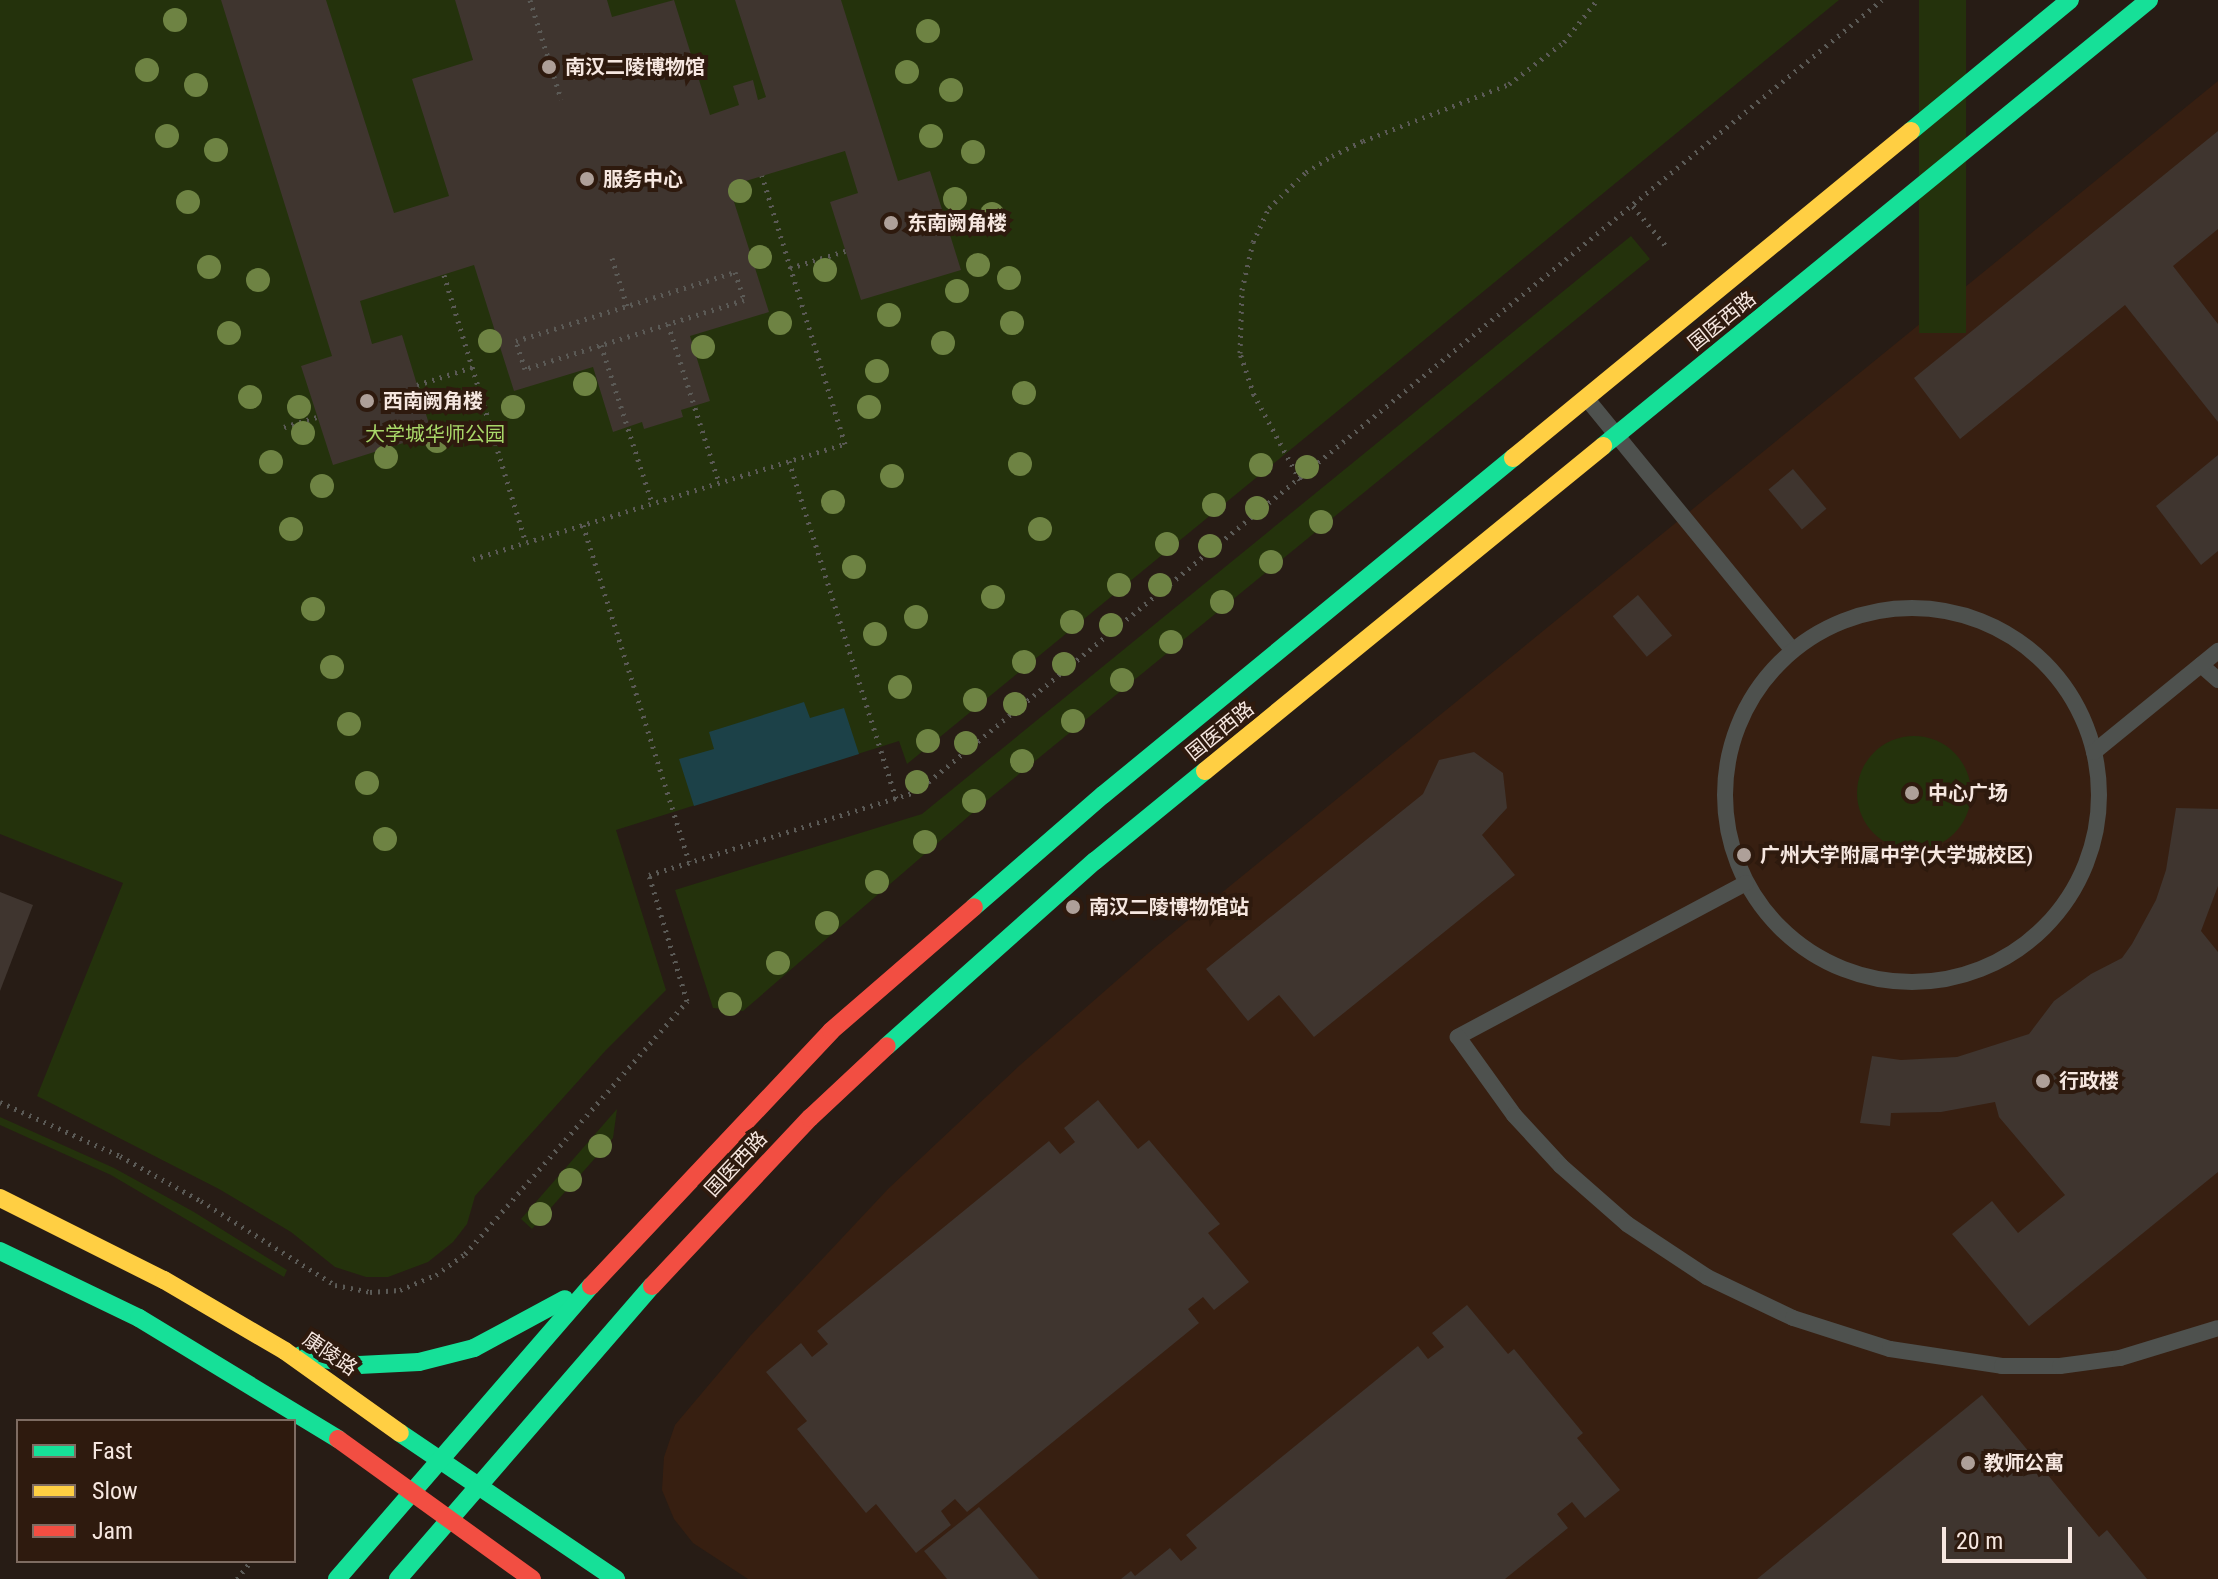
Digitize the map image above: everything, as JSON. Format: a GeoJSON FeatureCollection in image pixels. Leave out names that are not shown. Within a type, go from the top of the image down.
{"type":"FeatureCollection","features":[{"type":"Feature","properties":{"kind":"main road","name":"国医西路"},"geometry":{"type":"LineString","coordinates":[[337,1579],[600,1276],[831,1031],[1103,795],[2070,0]]}},
{"type":"Feature","properties":{"kind":"main road","name":"国医西路"},"geometry":{"type":"LineString","coordinates":[[398,1579],[666,1270],[871,1059],[1095,861],[2149,0]]}},
{"type":"Feature","properties":{"kind":"main road","name":"康陵路"},"geometry":{"type":"LineString","coordinates":[[0,1198],[164,1280],[285,1351],[440,1462],[616,1579]]}},
{"type":"Feature","properties":{"kind":"main road"},"geometry":{"type":"LineString","coordinates":[[0,1251],[139,1318],[324,1428],[532,1579]]}},
{"type":"Feature","properties":{"kind":"main road"},"geometry":{"type":"LineString","coordinates":[[285,1351],[359,1365],[419,1362],[447,1356],[506,1333],[600,1276]]}},
{"type":"Feature","properties":{"kind":"lane"},"geometry":{"type":"LineString","coordinates":[[1587,399],[1793,651]]}},
{"type":"Feature","properties":{"kind":"lane"},"geometry":{"type":"LineString","coordinates":[[1888,609],[1927,609],[1978,620],[2024,645],[2053,672],[2076,704],[2094,752],[2099,787],[2098,817],[2089,855],[2074,889],[2035,936],[2008,956],[1974,971],[1909,981],[1870,977],[1845,969],[1810,952],[1783,931],[1746,883],[1726,824],[1724,786],[1728,756],[1744,710],[1757,688],[1793,651],[1826,629],[1888,609]]}},
{"type":"Feature","properties":{"kind":"lane"},"geometry":{"type":"LineString","coordinates":[[2094,752],[2218,651]]}},
{"type":"Feature","properties":{"kind":"lane"},"geometry":{"type":"LineString","coordinates":[[2201,665],[2218,680]]}},
{"type":"Feature","properties":{"kind":"lane"},"geometry":{"type":"LineString","coordinates":[[1746,883],[1458,1037],[1514,1115],[1561,1166],[1627,1224],[1707,1277],[1793,1318],[1890,1349],[2002,1366],[2060,1366],[2144,1353],[2218,1328]]}},
{"type":"Feature","properties":{"kind":"path"},"geometry":{"type":"LineString","coordinates":[[530,0],[561,99]]}},
{"type":"Feature","properties":{"kind":"path"},"geometry":{"type":"LineString","coordinates":[[1300,480],[1254,395],[1240,353],[1242,290],[1253,242],[1269,208],[1306,172],[1342,151],[1509,84],[1564,42],[1597,0]]}},
{"type":"Feature","properties":{"kind":"path"},"geometry":{"type":"LineString","coordinates":[[0,1102],[120,1156],[270,1242],[321,1280],[352,1290],[410,1287],[465,1254],[687,1001],[649,875],[916,792],[1882,0]]}},
{"type":"Feature","properties":{"kind":"path"},"geometry":{"type":"LineString","coordinates":[[473,559],[845,444],[762,176]]}},
{"type":"Feature","properties":{"kind":"path"},"geometry":{"type":"LineString","coordinates":[[1633,206],[1666,246]]}},
{"type":"Feature","properties":{"kind":"path"},"geometry":{"type":"LineString","coordinates":[[790,268],[845,251]]}},
{"type":"Feature","properties":{"kind":"path"},"geometry":{"type":"LineString","coordinates":[[612,258],[627,306]]}},
{"type":"Feature","properties":{"kind":"path"},"geometry":{"type":"LineString","coordinates":[[735,272],[744,300],[668,324],[525,369],[516,341],[735,272]]}},
{"type":"Feature","properties":{"kind":"path"},"geometry":{"type":"LineString","coordinates":[[444,275],[526,543]]}},
{"type":"Feature","properties":{"kind":"path"},"geometry":{"type":"LineString","coordinates":[[668,324],[719,483]]}},
{"type":"Feature","properties":{"kind":"path"},"geometry":{"type":"LineString","coordinates":[[601,345],[652,503]]}},
{"type":"Feature","properties":{"kind":"path"},"geometry":{"type":"LineString","coordinates":[[417,385],[473,367]]}},
{"type":"Feature","properties":{"kind":"path"},"geometry":{"type":"LineString","coordinates":[[284,427],[317,417]]}},
{"type":"Feature","properties":{"kind":"path"},"geometry":{"type":"LineString","coordinates":[[789,461],[896,799]]}},
{"type":"Feature","properties":{"kind":"path"},"geometry":{"type":"LineString","coordinates":[[583,525],[689,862]]}},
{"type":"Feature","properties":{"kind":"path"},"geometry":{"type":"LineString","coordinates":[[237,1579],[249,1563]]}},
{"type":"Feature","properties":{"kind":"shaded area","name":"广州大学附属中学(大学城校区)"},"geometry":{"type":"Polygon","coordinates":[[[2218,81],[2218,1579],[748,1579],[693,1543],[674,1519],[662,1490],[664,1457],[675,1425],[750,1336],[888,1189],[1019,1066],[1154,948],[2218,81]]]}},
{"type":"Feature","properties":{"kind":"green space","name":"大学城华师公园"},"geometry":{"type":"Polygon","coordinates":[[[0,0],[1839,0],[907,764],[899,741],[616,830],[666,990],[606,1050],[475,1196],[467,1224],[453,1242],[428,1262],[388,1277],[366,1277],[335,1267],[291,1232],[219,1189],[37,1096],[123,883],[0,834],[0,0]]]}},
{"type":"Feature","properties":{"kind":"green space"},"geometry":{"type":"Polygon","coordinates":[[[1919,0],[1966,0],[1966,333],[1919,333],[1919,0]]]}},
{"type":"Feature","properties":{"kind":"green space"},"geometry":{"type":"Polygon","coordinates":[[[1631,236],[1650,259],[991,797],[743,1011],[713,1008],[675,890],[922,814],[1631,236]]]}},
{"type":"Feature","properties":{"kind":"green space"},"geometry":{"type":"Polygon","coordinates":[[[1914,736],[1936,740],[1955,752],[1967,771],[1971,793],[1967,815],[1955,834],[1936,846],[1914,850],[1892,846],[1873,834],[1861,815],[1857,793],[1861,771],[1873,752],[1892,740],[1914,736]]]}},
{"type":"Feature","properties":{"kind":"green space"},"geometry":{"type":"Polygon","coordinates":[[[617,1109],[613,1138],[532,1229],[521,1219],[617,1109]]]}},
{"type":"Feature","properties":{"kind":"green space"},"geometry":{"type":"Polygon","coordinates":[[[0,1117],[114,1168],[194,1212],[287,1270],[284,1277],[111,1175],[0,1125],[0,1117]]]}},
{"type":"Feature","properties":{"kind":"water"},"geometry":{"type":"Polygon","coordinates":[[[804,702],[810,718],[844,708],[859,754],[694,806],[679,759],[714,749],[709,732],[804,702]]]}},
{"type":"Feature","properties":{"kind":"building"},"geometry":{"type":"Polygon","coordinates":[[[221,0],[326,0],[394,213],[449,196],[412,79],[473,60],[455,0],[607,0],[612,17],[674,0],[710,115],[739,105],[733,86],[753,80],[758,100],[766,97],[735,0],[841,0],[898,181],[930,171],[961,270],[861,300],[830,202],[858,193],[845,151],[729,186],[769,312],[690,336],[710,401],[681,410],[683,417],[644,429],[642,422],[613,432],[593,367],[514,391],[474,265],[360,301],[372,344],[402,335],[432,434],[333,465],[301,366],[332,356],[221,0]]]}},
{"type":"Feature","properties":{"kind":"building"},"geometry":{"type":"Polygon","coordinates":[[[2218,131],[2218,229],[2173,266],[2218,324],[2218,422],[2125,305],[1960,439],[1914,378],[2218,131]]]}},
{"type":"Feature","properties":{"kind":"building"},"geometry":{"type":"Polygon","coordinates":[[[2218,455],[2218,551],[2201,565],[2156,506],[2218,455]]]}},
{"type":"Feature","properties":{"kind":"building"},"geometry":{"type":"Polygon","coordinates":[[[1793,469],[1826,509],[1802,529],[1768,490],[1793,469]]]}},
{"type":"Feature","properties":{"kind":"building"},"geometry":{"type":"Polygon","coordinates":[[[1638,595],[1672,636],[1647,657],[1613,616],[1638,595]]]}},
{"type":"Feature","properties":{"kind":"building"},"geometry":{"type":"Polygon","coordinates":[[[1474,752],[1503,773],[1507,808],[1482,835],[1515,875],[1314,1037],[1279,995],[1248,1021],[1206,969],[1423,794],[1439,760],[1474,752]]]}},
{"type":"Feature","properties":{"kind":"building","name":"行政楼"},"geometry":{"type":"Polygon","coordinates":[[[2176,808],[2218,809],[2218,886],[2201,931],[2218,952],[2218,1172],[2029,1326],[1952,1234],[1992,1201],[2018,1233],[2065,1195],[1999,1117],[1995,1102],[1941,1112],[1891,1113],[1890,1126],[1860,1123],[1872,1056],[1901,1060],[1957,1057],[2029,1034],[2054,1001],[2091,974],[2122,958],[2132,944],[2156,900],[2166,870],[2176,808]]]}},
{"type":"Feature","properties":{"kind":"building"},"geometry":{"type":"Polygon","coordinates":[[[0,892],[33,905],[0,991],[0,892]]]}},
{"type":"Feature","properties":{"kind":"building"},"geometry":{"type":"Polygon","coordinates":[[[1098,1100],[1138,1149],[1149,1140],[1220,1224],[1208,1233],[1249,1282],[1214,1310],[1203,1297],[1188,1309],[1199,1323],[967,1512],[955,1499],[941,1511],[951,1525],[916,1553],[876,1504],[866,1513],[797,1429],[807,1421],[766,1372],[801,1343],[812,1357],[828,1344],[817,1331],[1049,1141],[1060,1154],[1075,1142],[1064,1128],[1098,1100]]]}},
{"type":"Feature","properties":{"kind":"building"},"geometry":{"type":"Polygon","coordinates":[[[1467,1305],[1508,1354],[1514,1349],[1583,1433],[1577,1438],[1620,1490],[1585,1518],[1572,1502],[1557,1514],[1568,1528],[1505,1579],[1121,1579],[1131,1571],[1135,1576],[1170,1548],[1181,1561],[1197,1548],[1186,1535],[1418,1346],[1428,1359],[1444,1347],[1432,1333],[1467,1305]]]}},
{"type":"Feature","properties":{"kind":"building","name":"教师公寓"},"geometry":{"type":"Polygon","coordinates":[[[1982,1395],[2099,1537],[2107,1530],[2147,1579],[1757,1579],[1982,1395]]]}},
{"type":"Feature","properties":{"kind":"building"},"geometry":{"type":"Polygon","coordinates":[[[979,1507],[1039,1579],[947,1579],[924,1551],[979,1507]]]}},
{"type":"Feature","properties":{"kind":"traffic: fast"},"geometry":{"type":"LineString","coordinates":[[1911,131],[2070,0]]}},
{"type":"Feature","properties":{"kind":"traffic: fast"},"geometry":{"type":"LineString","coordinates":[[1603,446],[2149,0]]}},
{"type":"Feature","properties":{"kind":"traffic: fast"},"geometry":{"type":"LineString","coordinates":[[974,907],[1103,795],[1513,458]]}},
{"type":"Feature","properties":{"kind":"traffic: fast"},"geometry":{"type":"LineString","coordinates":[[887,1046],[1095,861],[1205,771]]}},
{"type":"Feature","properties":{"kind":"traffic: fast"},"geometry":{"type":"LineString","coordinates":[[0,1251],[139,1318],[338,1439]]}},
{"type":"Feature","properties":{"kind":"traffic: fast"},"geometry":{"type":"LineString","coordinates":[[337,1579],[591,1286]]}},
{"type":"Feature","properties":{"kind":"traffic: fast"},"geometry":{"type":"LineString","coordinates":[[398,1579],[652,1286]]}},
{"type":"Feature","properties":{"kind":"traffic: fast"},"geometry":{"type":"LineString","coordinates":[[301,1355],[359,1365],[419,1362],[474,1348],[565,1299]]}},
{"type":"Feature","properties":{"kind":"traffic: fast"},"geometry":{"type":"LineString","coordinates":[[400,1433],[616,1579]]}},
{"type":"Feature","properties":{"kind":"traffic: slow"},"geometry":{"type":"LineString","coordinates":[[1513,458],[1911,131]]}},
{"type":"Feature","properties":{"kind":"traffic: slow"},"geometry":{"type":"LineString","coordinates":[[1205,771],[1603,446]]}},
{"type":"Feature","properties":{"kind":"traffic: slow"},"geometry":{"type":"LineString","coordinates":[[0,1198],[164,1280],[285,1351],[400,1433]]}},
{"type":"Feature","properties":{"kind":"traffic: jam"},"geometry":{"type":"LineString","coordinates":[[591,1286],[831,1031],[974,907]]}},
{"type":"Feature","properties":{"kind":"traffic: jam"},"geometry":{"type":"LineString","coordinates":[[652,1286],[810,1118],[887,1046]]}},
{"type":"Feature","properties":{"kind":"traffic: jam"},"geometry":{"type":"LineString","coordinates":[[338,1439],[532,1579]]}},
{"type":"Feature","properties":{"kind":"place","name":"南汉二陵博物馆"},"geometry":{"type":"Point","coordinates":[549,67]}},
{"type":"Feature","properties":{"kind":"place","name":"服务中心"},"geometry":{"type":"Point","coordinates":[587,179]}},
{"type":"Feature","properties":{"kind":"place","name":"东南阙角楼"},"geometry":{"type":"Point","coordinates":[891,223]}},
{"type":"Feature","properties":{"kind":"place","name":"西南阙角楼"},"geometry":{"type":"Point","coordinates":[367,401]}},
{"type":"Feature","properties":{"kind":"place","name":"中心广场"},"geometry":{"type":"Point","coordinates":[1912,793]}},
{"type":"Feature","properties":{"kind":"place","name":"广州大学附属中学(大学城校区)"},"geometry":{"type":"Point","coordinates":[1744,855]}},
{"type":"Feature","properties":{"kind":"place","name":"南汉二陵博物馆站"},"geometry":{"type":"Point","coordinates":[1073,907]}},
{"type":"Feature","properties":{"kind":"place","name":"行政楼"},"geometry":{"type":"Point","coordinates":[2043,1081]}},
{"type":"Feature","properties":{"kind":"place","name":"教师公寓"},"geometry":{"type":"Point","coordinates":[1968,1463]}}]}
